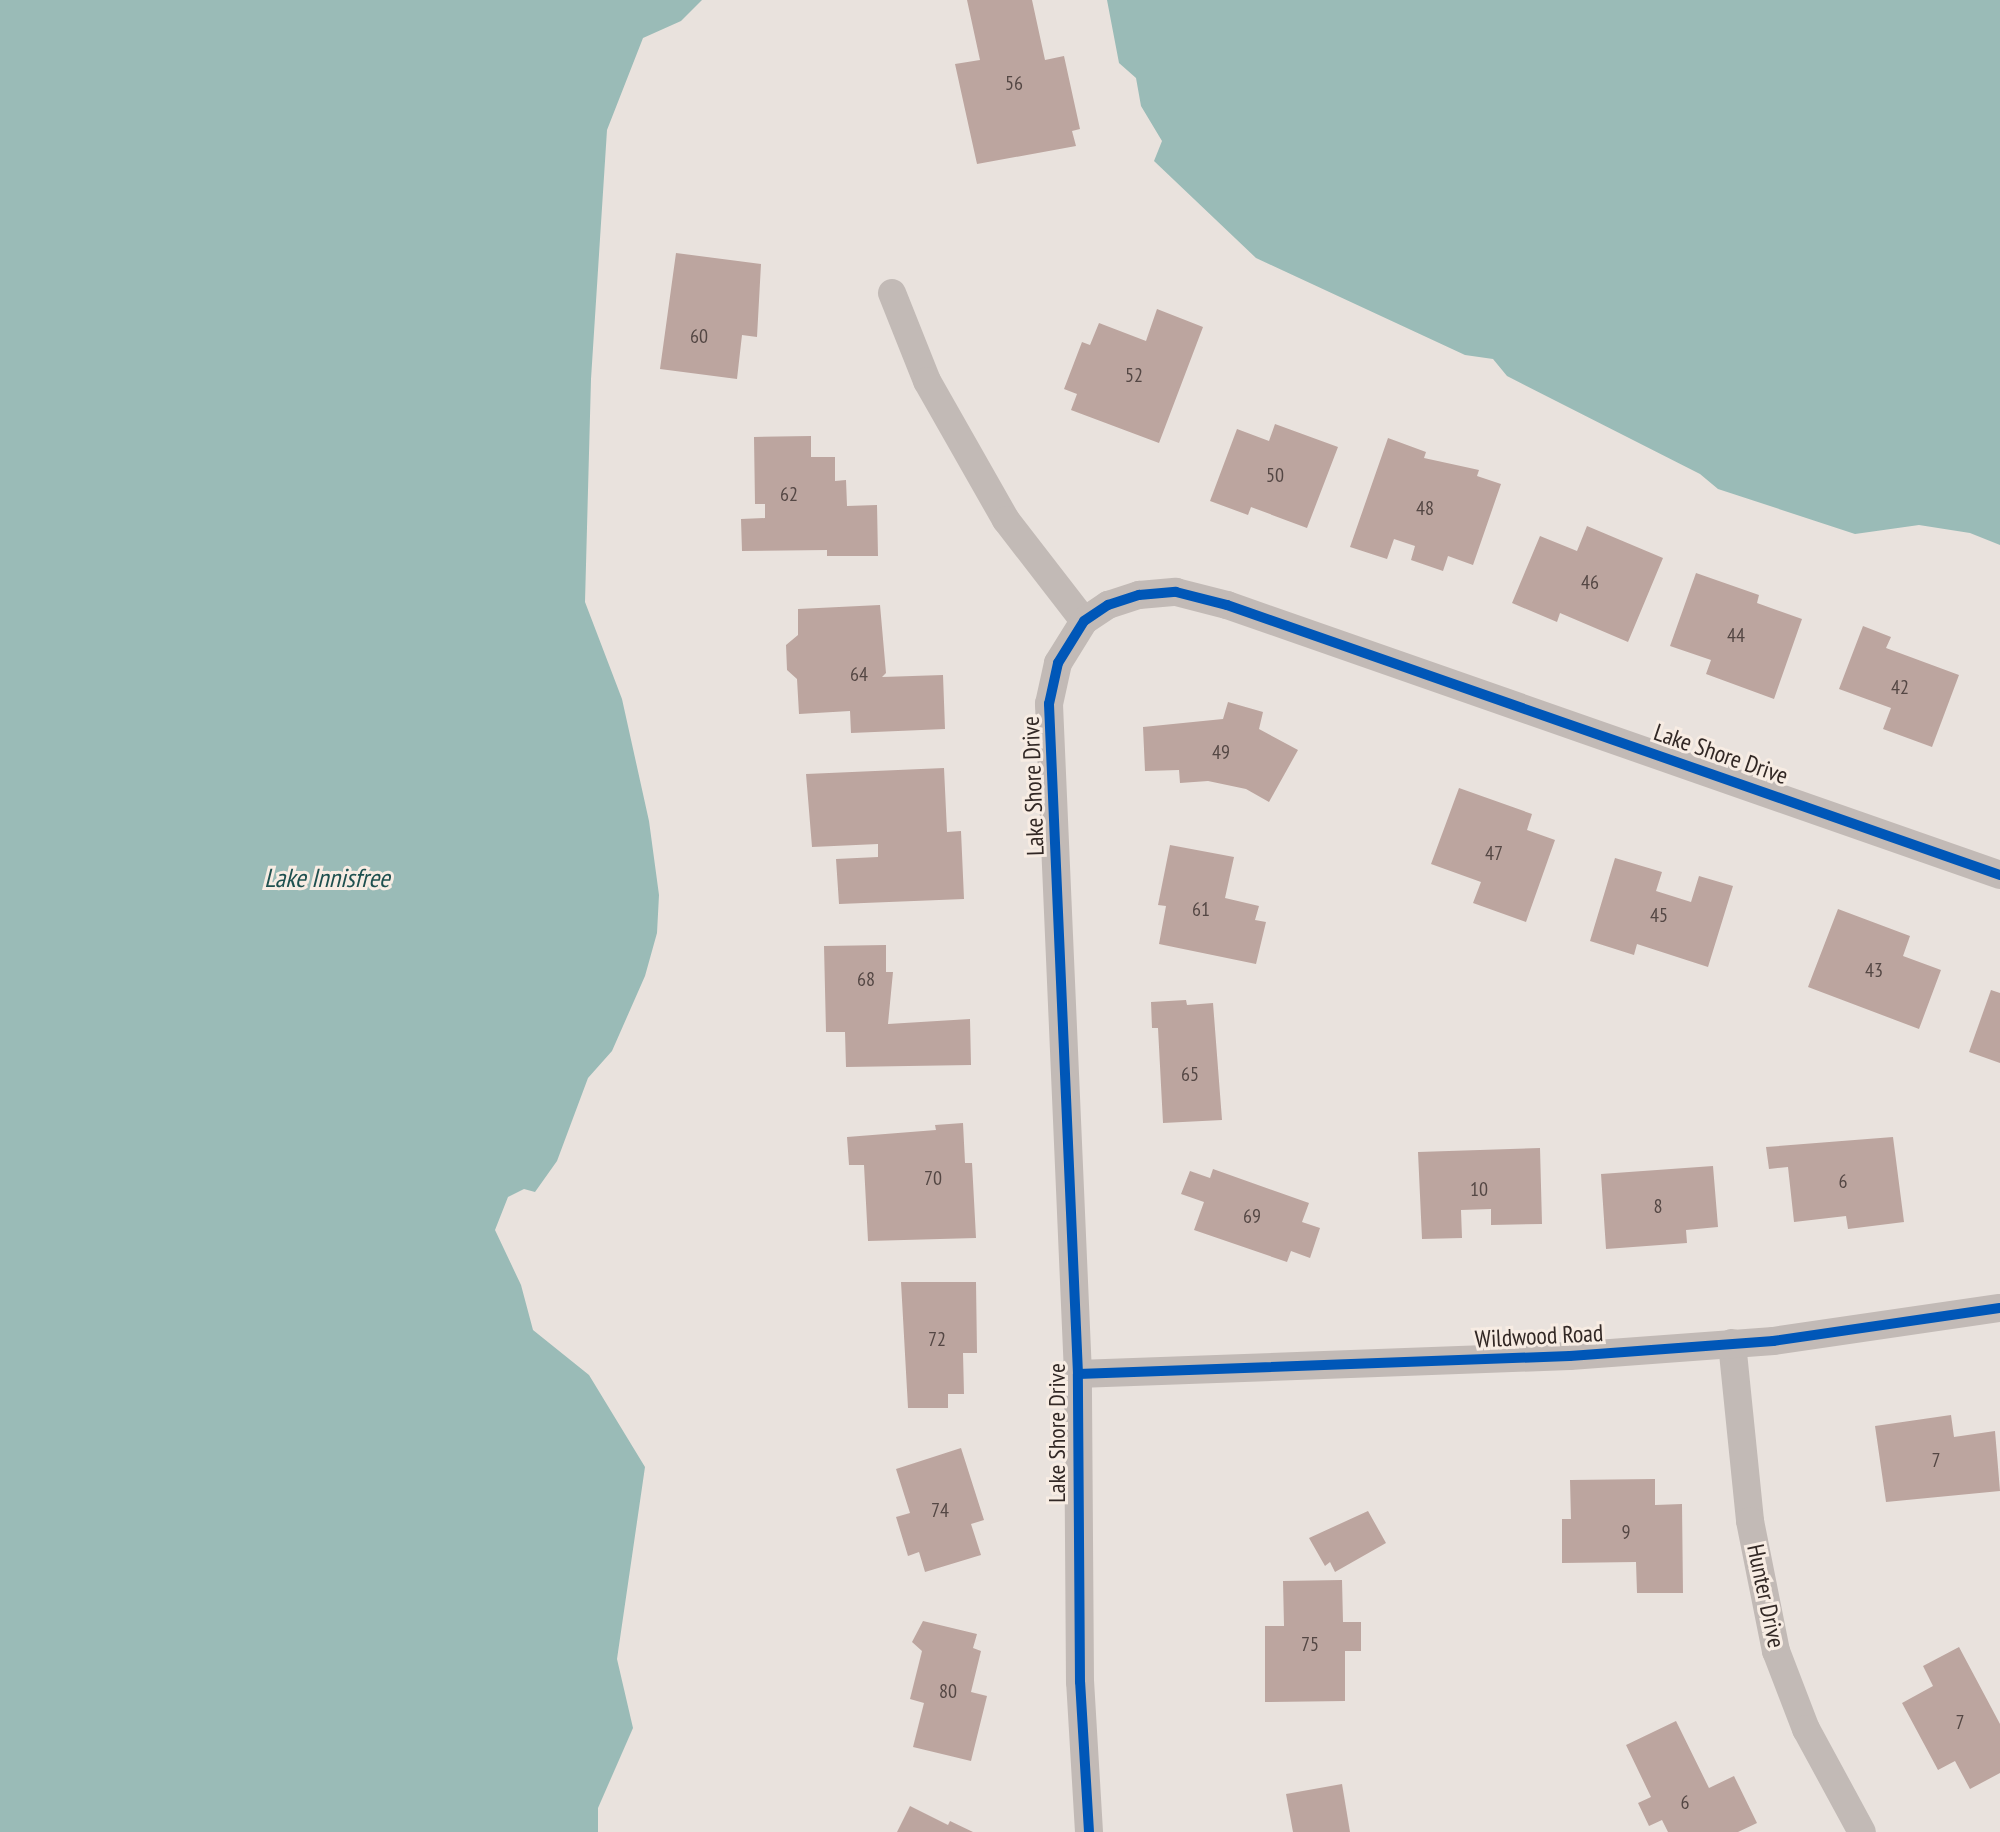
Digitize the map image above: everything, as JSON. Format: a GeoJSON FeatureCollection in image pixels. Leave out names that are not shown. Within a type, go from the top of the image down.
{"type":"FeatureCollection","features":[{"type":"Feature","properties":{"kind":"street"},"geometry":{"type":"LineString","coordinates":[[892,293],[927,381],[1006,520],[1084,621]]}},
{"type":"Feature","properties":{"kind":"street","name":"Lake Shore Drive"},"geometry":{"type":"LineString","coordinates":[[1089,1832],[1080,1682],[1078,1374],[1049,704],[1067,641],[1084,621],[1108,605],[1139,595],[1176,592],[1227,605],[2000,875]]}},
{"type":"Feature","properties":{"kind":"street","name":"Wildwood Road"},"geometry":{"type":"LineString","coordinates":[[1078,1374],[1570,1356],[1732,1343],[2000,1308]]}},
{"type":"Feature","properties":{"kind":"street","name":"Hunter Drive"},"geometry":{"type":"LineString","coordinates":[[1732,1343],[1750,1521],[1776,1651],[1806,1729],[1862,1832]]}},
{"type":"Feature","properties":{"kind":"water","name":"Lake Innisfree"},"geometry":{"type":"Polygon","coordinates":[[[0,0],[702,0],[681,21],[643,38],[607,130],[591,379],[585,602],[622,699],[649,821],[659,895],[657,933],[645,976],[612,1051],[588,1078],[557,1161],[535,1192],[524,1189],[508,1197],[495,1230],[521,1285],[533,1330],[589,1375],[645,1467],[617,1659],[633,1728],[598,1808],[598,1832],[0,1832],[0,0]]]}},
{"type":"Feature","properties":{"kind":"water"},"geometry":{"type":"Polygon","coordinates":[[[1107,0],[2000,0],[2000,545],[1970,533],[1919,525],[1855,534],[1718,489],[1700,474],[1507,376],[1493,359],[1465,355],[1256,258],[1154,161],[1162,141],[1141,106],[1136,78],[1119,63],[1107,0]]]}},
{"type":"Feature","properties":{"kind":"building"},"geometry":{"type":"Polygon","coordinates":[[[967,0],[1032,0],[1045,60],[1064,56],[1080,129],[1072,131],[1076,146],[977,164],[955,64],[980,60],[967,0]]]}},
{"type":"Feature","properties":{"kind":"building"},"geometry":{"type":"Polygon","coordinates":[[[676,253],[761,264],[757,337],[742,335],[737,379],[660,369],[676,253]]]}},
{"type":"Feature","properties":{"kind":"building"},"geometry":{"type":"Polygon","coordinates":[[[1157,309],[1203,327],[1159,443],[1071,410],[1077,394],[1064,389],[1082,342],[1090,345],[1099,323],[1146,341],[1157,309]]]}},
{"type":"Feature","properties":{"kind":"building"},"geometry":{"type":"Polygon","coordinates":[[[1275,424],[1338,447],[1307,528],[1251,507],[1248,515],[1210,501],[1237,429],[1269,441],[1275,424]]]}},
{"type":"Feature","properties":{"kind":"building"},"geometry":{"type":"Polygon","coordinates":[[[811,436],[811,457],[835,457],[835,481],[846,480],[847,506],[877,505],[878,556],[827,556],[827,550],[742,551],[741,519],[765,518],[765,504],[755,504],[754,437],[811,436]]]}},
{"type":"Feature","properties":{"kind":"building"},"geometry":{"type":"Polygon","coordinates":[[[1388,438],[1426,452],[1424,458],[1479,470],[1477,476],[1501,484],[1473,565],[1448,556],[1443,571],[1411,560],[1415,546],[1394,539],[1387,559],[1350,547],[1388,438]]]}},
{"type":"Feature","properties":{"kind":"building"},"geometry":{"type":"Polygon","coordinates":[[[1587,526],[1663,558],[1628,642],[1560,613],[1557,622],[1512,603],[1540,536],[1577,551],[1587,526]]]}},
{"type":"Feature","properties":{"kind":"building"},"geometry":{"type":"Polygon","coordinates":[[[1696,573],[1759,595],[1757,603],[1802,619],[1774,699],[1706,674],[1711,660],[1670,646],[1696,573]]]}},
{"type":"Feature","properties":{"kind":"building"},"geometry":{"type":"Polygon","coordinates":[[[880,605],[886,673],[882,677],[943,675],[945,729],[851,733],[850,711],[799,714],[797,679],[787,670],[786,645],[798,635],[798,609],[880,605]]]}},
{"type":"Feature","properties":{"kind":"building"},"geometry":{"type":"Polygon","coordinates":[[[1863,626],[1891,637],[1886,648],[1959,675],[1932,747],[1883,729],[1891,708],[1839,689],[1863,626]]]}},
{"type":"Feature","properties":{"kind":"building"},"geometry":{"type":"Polygon","coordinates":[[[1228,702],[1263,712],[1259,729],[1298,750],[1269,802],[1246,789],[1208,781],[1180,783],[1179,770],[1145,771],[1143,727],[1223,719],[1228,702]]]}},
{"type":"Feature","properties":{"kind":"building"},"geometry":{"type":"Polygon","coordinates":[[[944,768],[947,832],[961,831],[964,899],[839,904],[836,859],[878,857],[878,844],[812,847],[806,774],[944,768]]]}},
{"type":"Feature","properties":{"kind":"building"},"geometry":{"type":"Polygon","coordinates":[[[1459,788],[1532,814],[1527,830],[1555,840],[1526,922],[1473,903],[1481,882],[1431,864],[1459,788]]]}},
{"type":"Feature","properties":{"kind":"building"},"geometry":{"type":"Polygon","coordinates":[[[1170,845],[1234,857],[1225,898],[1259,906],[1255,920],[1266,922],[1256,964],[1159,944],[1166,906],[1158,905],[1170,845]]]}},
{"type":"Feature","properties":{"kind":"building"},"geometry":{"type":"Polygon","coordinates":[[[1615,858],[1662,872],[1656,891],[1691,902],[1699,876],[1733,886],[1708,967],[1637,944],[1634,955],[1590,941],[1615,858]]]}},
{"type":"Feature","properties":{"kind":"building"},"geometry":{"type":"Polygon","coordinates":[[[1838,909],[1910,936],[1903,956],[1941,970],[1919,1029],[1808,987],[1838,909]]]}},
{"type":"Feature","properties":{"kind":"building"},"geometry":{"type":"Polygon","coordinates":[[[886,945],[886,972],[893,972],[888,1024],[970,1019],[971,1065],[846,1067],[845,1032],[826,1032],[824,946],[886,945]]]}},
{"type":"Feature","properties":{"kind":"building"},"geometry":{"type":"Polygon","coordinates":[[[1991,990],[2000,993],[2000,1063],[1969,1052],[1991,990]]]}},
{"type":"Feature","properties":{"kind":"building"},"geometry":{"type":"Polygon","coordinates":[[[1186,1000],[1187,1005],[1213,1003],[1222,1120],[1163,1123],[1158,1028],[1152,1028],[1151,1002],[1186,1000]]]}},
{"type":"Feature","properties":{"kind":"building"},"geometry":{"type":"Polygon","coordinates":[[[963,1123],[965,1163],[972,1163],[976,1238],[868,1241],[864,1165],[849,1165],[847,1137],[936,1130],[935,1125],[963,1123]]]}},
{"type":"Feature","properties":{"kind":"building"},"geometry":{"type":"Polygon","coordinates":[[[1893,1137],[1904,1222],[1848,1229],[1846,1216],[1794,1222],[1788,1167],[1769,1169],[1766,1147],[1893,1137]]]}},
{"type":"Feature","properties":{"kind":"building"},"geometry":{"type":"Polygon","coordinates":[[[1540,1148],[1542,1224],[1491,1225],[1491,1209],[1461,1210],[1462,1238],[1422,1239],[1418,1152],[1540,1148]]]}},
{"type":"Feature","properties":{"kind":"building"},"geometry":{"type":"Polygon","coordinates":[[[1713,1166],[1718,1227],[1686,1230],[1687,1243],[1606,1249],[1601,1174],[1713,1166]]]}},
{"type":"Feature","properties":{"kind":"building"},"geometry":{"type":"Polygon","coordinates":[[[1213,1169],[1309,1203],[1302,1222],[1320,1228],[1310,1258],[1291,1251],[1287,1262],[1194,1230],[1204,1202],[1181,1194],[1190,1171],[1210,1178],[1213,1169]]]}},
{"type":"Feature","properties":{"kind":"building"},"geometry":{"type":"Polygon","coordinates":[[[901,1282],[976,1282],[977,1353],[963,1353],[964,1394],[948,1394],[948,1408],[908,1408],[901,1282]]]}},
{"type":"Feature","properties":{"kind":"building"},"geometry":{"type":"Polygon","coordinates":[[[1951,1415],[1954,1437],[1995,1431],[2000,1491],[1886,1502],[1875,1426],[1951,1415]]]}},
{"type":"Feature","properties":{"kind":"building"},"geometry":{"type":"Polygon","coordinates":[[[961,1448],[984,1520],[971,1524],[981,1555],[925,1572],[919,1552],[908,1556],[896,1517],[910,1513],[896,1469],[961,1448]]]}},
{"type":"Feature","properties":{"kind":"building"},"geometry":{"type":"Polygon","coordinates":[[[1655,1479],[1655,1505],[1682,1504],[1683,1593],[1637,1593],[1636,1562],[1562,1563],[1562,1519],[1571,1519],[1570,1480],[1655,1479]]]}},
{"type":"Feature","properties":{"kind":"building"},"geometry":{"type":"Polygon","coordinates":[[[1368,1511],[1386,1543],[1335,1572],[1330,1562],[1325,1566],[1309,1538],[1368,1511]]]}},
{"type":"Feature","properties":{"kind":"building"},"geometry":{"type":"Polygon","coordinates":[[[1342,1580],[1343,1622],[1361,1622],[1361,1651],[1345,1651],[1345,1701],[1265,1702],[1265,1626],[1284,1626],[1283,1581],[1342,1580]]]}},
{"type":"Feature","properties":{"kind":"building"},"geometry":{"type":"Polygon","coordinates":[[[923,1621],[977,1634],[973,1648],[981,1651],[971,1692],[987,1696],[971,1761],[913,1747],[924,1703],[910,1699],[922,1651],[912,1642],[923,1621]]]}},
{"type":"Feature","properties":{"kind":"building"},"geometry":{"type":"Polygon","coordinates":[[[1959,1647],[2000,1724],[2000,1773],[1970,1789],[1955,1761],[1938,1770],[1902,1703],[1933,1686],[1923,1666],[1959,1647]]]}},
{"type":"Feature","properties":{"kind":"building"},"geometry":{"type":"Polygon","coordinates":[[[1676,1721],[1709,1788],[1734,1776],[1757,1823],[1738,1832],[1668,1832],[1662,1820],[1649,1826],[1638,1803],[1651,1797],[1626,1745],[1676,1721]]]}},
{"type":"Feature","properties":{"kind":"building"},"geometry":{"type":"Polygon","coordinates":[[[1342,1784],[1350,1832],[1293,1832],[1286,1794],[1342,1784]]]}},
{"type":"Feature","properties":{"kind":"building"},"geometry":{"type":"Polygon","coordinates":[[[910,1806],[948,1825],[950,1821],[973,1832],[897,1832],[910,1806]]]}},
{"type":"Feature","properties":{"kind":"cycle path"},"geometry":{"type":"LineString","coordinates":[[1089,1832],[1080,1682],[1078,1374],[1049,704],[1058,663],[1084,621],[1108,605],[1139,595],[1176,592],[1227,605],[2000,875]]}},
{"type":"Feature","properties":{"kind":"cycle path"},"geometry":{"type":"LineString","coordinates":[[1078,1374],[1570,1356],[1773,1341],[2000,1308]]}}]}
